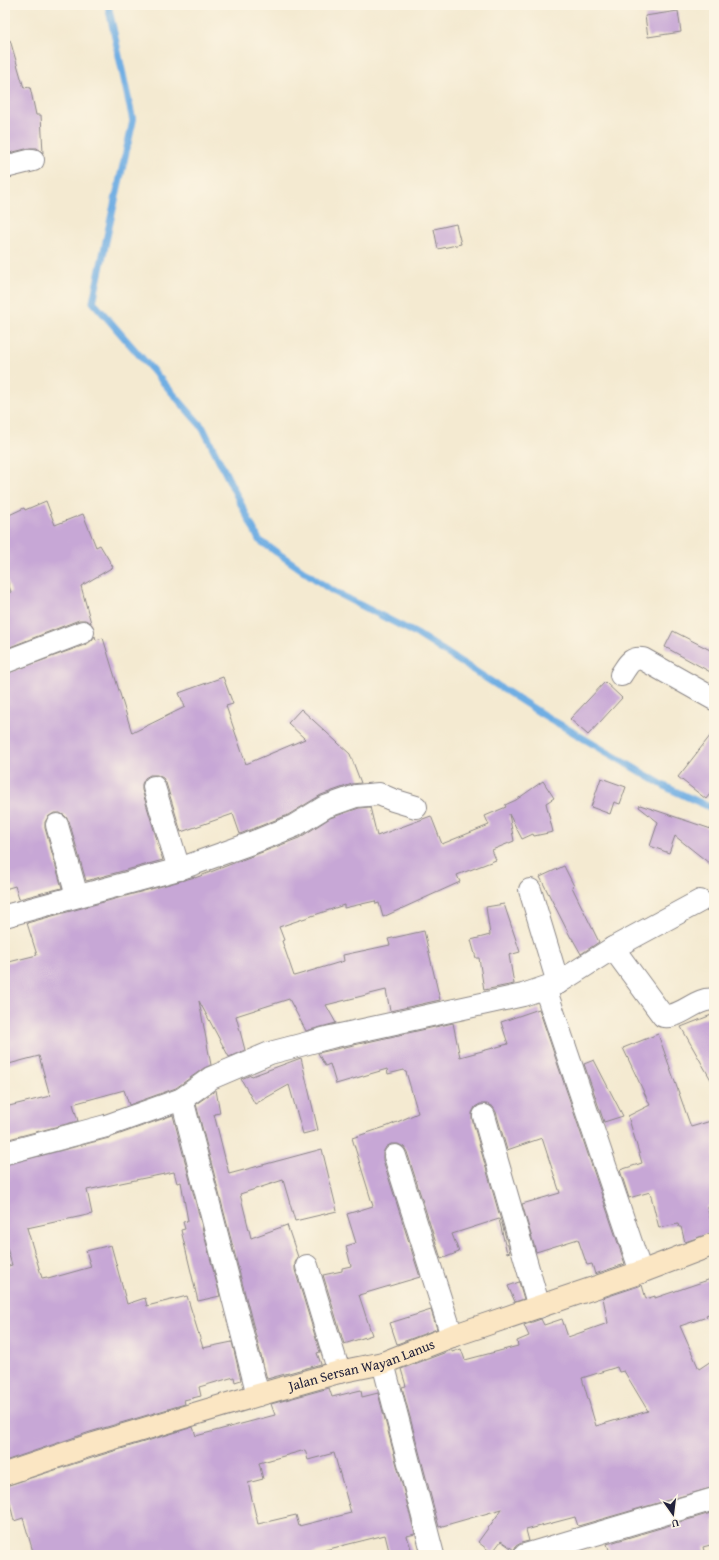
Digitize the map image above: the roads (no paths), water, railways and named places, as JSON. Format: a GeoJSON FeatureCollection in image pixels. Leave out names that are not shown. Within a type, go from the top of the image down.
{"type":"FeatureCollection","features":[{"type":"Feature","properties":{"kind":"street"},"geometry":{"type":"LineString","coordinates":[[5,167],[33,160]]}},
{"type":"Feature","properties":{"kind":"street"},"geometry":{"type":"LineString","coordinates":[[5,662],[83,632]]}},
{"type":"Feature","properties":{"kind":"street"},"geometry":{"type":"LineString","coordinates":[[621,675],[630,662],[637,658],[643,659],[714,699]]}},
{"type":"Feature","properties":{"kind":"street"},"geometry":{"type":"LineString","coordinates":[[154,787],[179,869]]}},
{"type":"Feature","properties":{"kind":"street"},"geometry":{"type":"LineString","coordinates":[[5,916],[179,869],[249,844],[287,828],[325,807],[356,796],[379,794],[392,800],[416,807]]}},
{"type":"Feature","properties":{"kind":"street"},"geometry":{"type":"LineString","coordinates":[[57,825],[77,896]]}},
{"type":"Feature","properties":{"kind":"street"},"geometry":{"type":"LineString","coordinates":[[530,890],[552,986],[641,1272]]}},
{"type":"Feature","properties":{"kind":"street"},"geometry":{"type":"LineString","coordinates":[[5,1153],[106,1126],[182,1100],[211,1078],[270,1054],[331,1037],[523,995],[552,986],[613,948],[700,901]]}},
{"type":"Feature","properties":{"kind":"street"},"geometry":{"type":"LineString","coordinates":[[613,948],[663,1016],[674,1016],[704,1001],[714,1000]]}},
{"type":"Feature","properties":{"kind":"street"},"geometry":{"type":"LineString","coordinates":[[182,1100],[258,1395]]}},
{"type":"Feature","properties":{"kind":"street"},"geometry":{"type":"LineString","coordinates":[[484,1116],[539,1307]]}},
{"type":"Feature","properties":{"kind":"street"},"geometry":{"type":"LineString","coordinates":[[395,1156],[452,1336]]}},
{"type":"Feature","properties":{"kind":"street","name":"Jalan Sersan Wayan Lanus"},"geometry":{"type":"LineString","coordinates":[[5,1474],[94,1444],[258,1395],[339,1372],[383,1363],[452,1336],[641,1272],[714,1244]]}},
{"type":"Feature","properties":{"kind":"street"},"geometry":{"type":"LineString","coordinates":[[308,1266],[339,1372]]}},
{"type":"Feature","properties":{"kind":"street"},"geometry":{"type":"LineString","coordinates":[[383,1363],[433,1555]]}},
{"type":"Feature","properties":{"kind":"street"},"geometry":{"type":"LineString","coordinates":[[525,1555],[714,1498]]}},
{"type":"Feature","properties":{"kind":"waterway"},"geometry":{"type":"LineString","coordinates":[[108,5],[133,121],[93,302],[203,428],[259,540],[331,590],[417,634],[542,714],[668,788],[714,809]]}}]}
